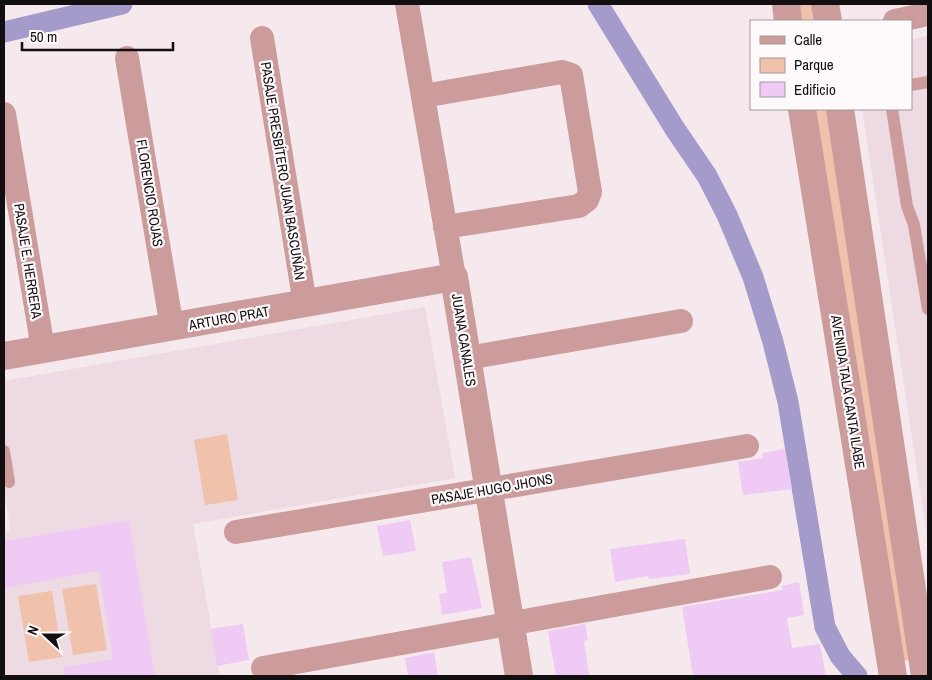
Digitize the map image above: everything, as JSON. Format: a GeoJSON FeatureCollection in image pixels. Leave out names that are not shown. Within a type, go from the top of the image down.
{"type":"FeatureCollection","features":[{"type":"Feature","properties":{"kind":"street","name":"JUANA CANALES"},"geometry":{"type":"LineString","coordinates":[[407,4],[519,676]]}},
{"type":"Feature","properties":{"kind":"street"},"geometry":{"type":"LineString","coordinates":[[786,4],[788,20]]}},
{"type":"Feature","properties":{"kind":"street"},"geometry":{"type":"LineString","coordinates":[[825,4],[828,20]]}},
{"type":"Feature","properties":{"kind":"street"},"geometry":{"type":"LineString","coordinates":[[899,20],[928,14]]}},
{"type":"Feature","properties":{"kind":"street","name":"PASAJE PRESBÍTERO JUAN BASCUÑÁN"},"geometry":{"type":"LineString","coordinates":[[262,38],[305,304]]}},
{"type":"Feature","properties":{"kind":"street","name":"FLORENCIO ROJAS"},"geometry":{"type":"LineString","coordinates":[[127,58],[172,328]]}},
{"type":"Feature","properties":{"kind":"street"},"geometry":{"type":"LineString","coordinates":[[423,96],[562,72],[571,75],[590,192],[587,200],[579,206],[445,227]]}},
{"type":"Feature","properties":{"kind":"street","name":"AVENIDA TALA CANTA ILABE"},"geometry":{"type":"LineString","coordinates":[[802,110],[893,676]]}},
{"type":"Feature","properties":{"kind":"street"},"geometry":{"type":"LineString","coordinates":[[840,110],[925,676]]}},
{"type":"Feature","properties":{"kind":"street","name":"PASAJE E. HERRERA"},"geometry":{"type":"LineString","coordinates":[[4,114],[43,349]]}},
{"type":"Feature","properties":{"kind":"street","name":"ARTURO PRAT"},"geometry":{"type":"LineString","coordinates":[[4,356],[454,277]]}},
{"type":"Feature","properties":{"kind":"street"},"geometry":{"type":"LineString","coordinates":[[467,358],[681,321]]}},
{"type":"Feature","properties":{"kind":"street","name":"PASAJE HUGO JHONS"},"geometry":{"type":"LineString","coordinates":[[236,532],[748,446]]}},
{"type":"Feature","properties":{"kind":"street"},"geometry":{"type":"LineString","coordinates":[[263,668],[770,577]]}},
{"type":"Feature","properties":{"kind":"lane"},"geometry":{"type":"LineString","coordinates":[[912,85],[928,82]]}},
{"type":"Feature","properties":{"kind":"lane"},"geometry":{"type":"LineString","coordinates":[[892,110],[907,206],[914,225],[928,309]]}},
{"type":"Feature","properties":{"kind":"lane"},"geometry":{"type":"LineString","coordinates":[[4,451],[9,482]]}},
{"type":"Feature","properties":{"kind":"shaded area"},"geometry":{"type":"Polygon","coordinates":[[[928,36],[928,543],[862,110],[912,110],[912,39],[928,36]]]}},
{"type":"Feature","properties":{"kind":"shaded area"},"geometry":{"type":"Polygon","coordinates":[[[425,307],[455,478],[193,524],[220,676],[4,676],[4,532],[11,531],[4,491],[4,381],[425,307]]]}},
{"type":"Feature","properties":{"kind":"green space"},"geometry":{"type":"Polygon","coordinates":[[[796,4],[812,4],[813,20],[800,20],[796,4]]]}},
{"type":"Feature","properties":{"kind":"green space"},"geometry":{"type":"Polygon","coordinates":[[[811,110],[827,110],[914,659],[898,662],[811,110]]]}},
{"type":"Feature","properties":{"kind":"green space"},"geometry":{"type":"Polygon","coordinates":[[[227,434],[238,500],[205,505],[194,440],[227,434]]]}},
{"type":"Feature","properties":{"kind":"green space"},"geometry":{"type":"Polygon","coordinates":[[[96,584],[107,650],[73,655],[62,589],[96,584]]]}},
{"type":"Feature","properties":{"kind":"green space"},"geometry":{"type":"Polygon","coordinates":[[[52,591],[62,657],[29,662],[18,596],[52,591]]]}},
{"type":"Feature","properties":{"kind":"building"},"geometry":{"type":"Polygon","coordinates":[[[785,449],[792,489],[743,495],[738,462],[763,458],[762,453],[785,449]]]}},
{"type":"Feature","properties":{"kind":"building"},"geometry":{"type":"Polygon","coordinates":[[[129,520],[155,676],[64,676],[64,667],[113,659],[99,571],[4,588],[4,541],[129,520]]]}},
{"type":"Feature","properties":{"kind":"building"},"geometry":{"type":"Polygon","coordinates":[[[410,520],[416,551],[383,556],[377,526],[410,520]]]}},
{"type":"Feature","properties":{"kind":"building"},"geometry":{"type":"Polygon","coordinates":[[[685,539],[690,574],[649,579],[648,576],[615,582],[610,549],[685,539]]]}},
{"type":"Feature","properties":{"kind":"building"},"geometry":{"type":"Polygon","coordinates":[[[471,557],[482,608],[442,615],[439,594],[447,593],[442,562],[471,557]]]}},
{"type":"Feature","properties":{"kind":"building"},"geometry":{"type":"Polygon","coordinates":[[[799,582],[804,615],[787,618],[792,648],[820,644],[826,676],[693,676],[682,607],[782,590],[782,586],[799,582]]]}},
{"type":"Feature","properties":{"kind":"building"},"geometry":{"type":"Polygon","coordinates":[[[243,624],[249,660],[217,666],[211,629],[243,624]]]}},
{"type":"Feature","properties":{"kind":"building"},"geometry":{"type":"Polygon","coordinates":[[[585,624],[588,640],[584,641],[589,676],[556,676],[548,631],[585,624]]]}},
{"type":"Feature","properties":{"kind":"building"},"geometry":{"type":"Polygon","coordinates":[[[434,652],[438,676],[408,676],[405,658],[434,652]]]}},
{"type":"Feature","properties":{"kind":"waterway"},"geometry":{"type":"LineString","coordinates":[[4,32],[122,4]]}},
{"type":"Feature","properties":{"kind":"waterway"},"geometry":{"type":"LineString","coordinates":[[598,4],[675,129],[707,176],[727,215],[753,277],[773,342],[788,402],[825,627],[840,656],[857,676]]}}]}
